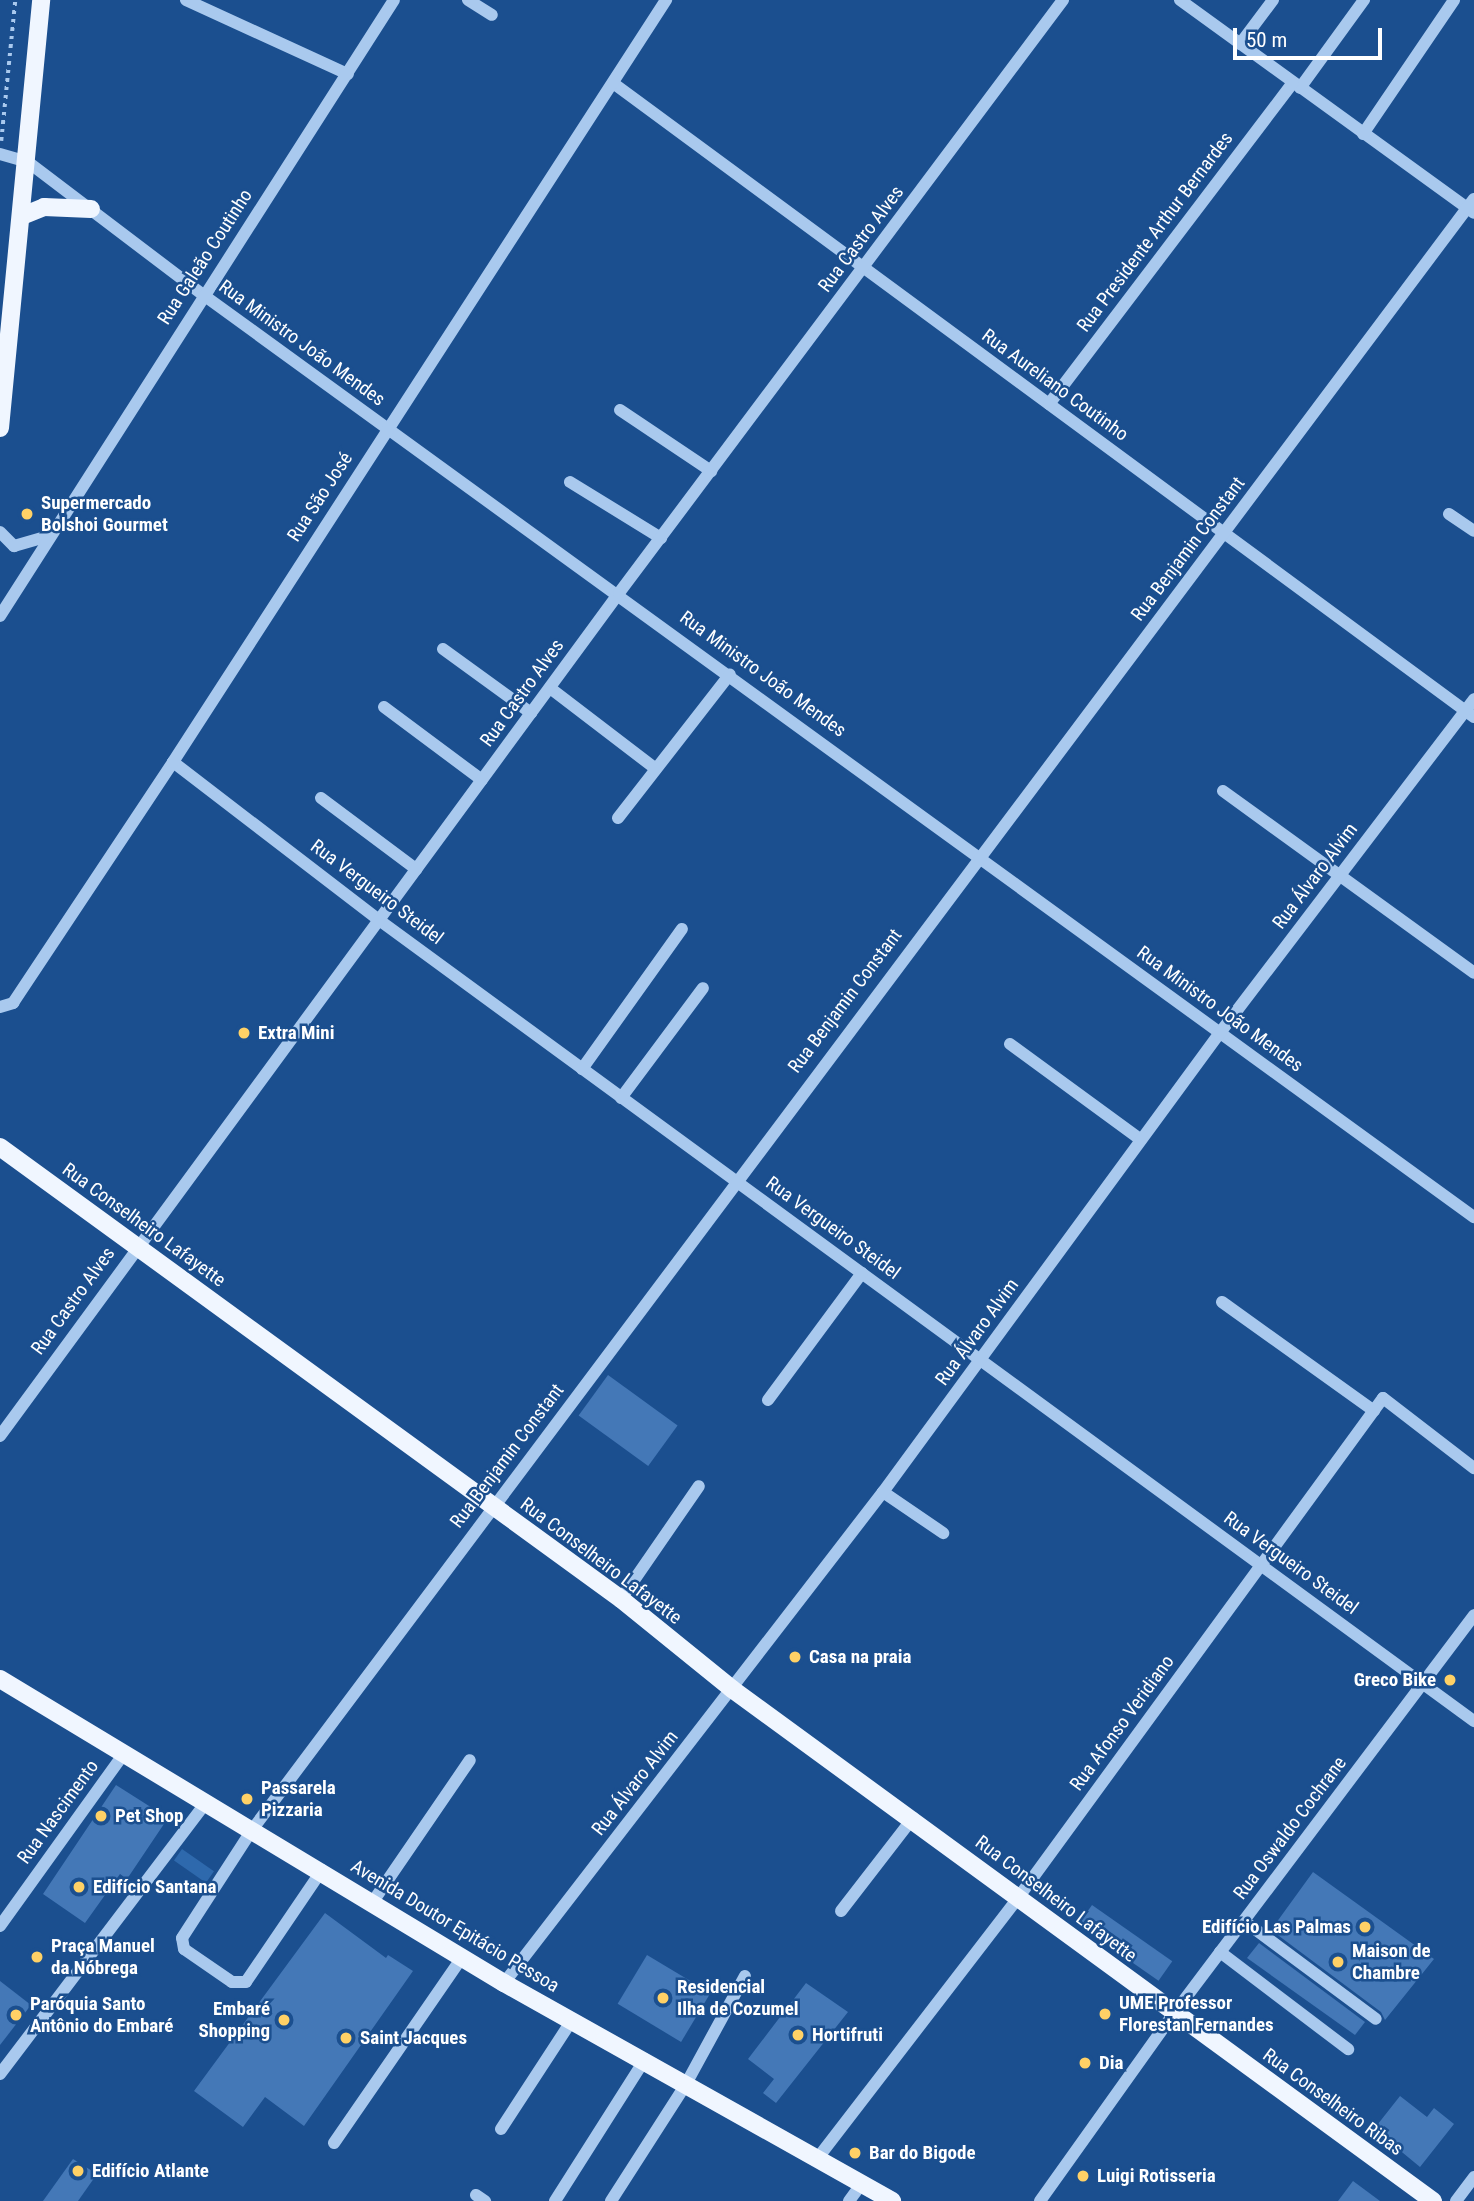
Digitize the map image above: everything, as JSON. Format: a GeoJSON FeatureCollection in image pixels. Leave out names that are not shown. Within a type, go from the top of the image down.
{"type":"FeatureCollection","features":[{"type":"Feature","properties":{"kind":"main road"},"geometry":{"type":"LineString","coordinates":[[0,428],[28,162],[41,0]]}},
{"type":"Feature","properties":{"kind":"main road"},"geometry":{"type":"LineString","coordinates":[[22,216],[44,208],[91,209]]}},
{"type":"Feature","properties":{"kind":"main road","name":"Rua Conselheiro Lafayette"},"geometry":{"type":"LineString","coordinates":[[0,1147],[138,1244],[621,1599],[733,1689],[1175,2012]]}},
{"type":"Feature","properties":{"kind":"main road","name":"Avenida Doutor Epitácio Pessoa"},"geometry":{"type":"LineString","coordinates":[[0,1679],[205,1804],[322,1870],[504,1983],[645,2059],[892,2201]]}},
{"type":"Feature","properties":{"kind":"main road","name":"Rua Conselheiro Ribas"},"geometry":{"type":"LineString","coordinates":[[1175,2012],[1433,2201]]}},
{"type":"Feature","properties":{"kind":"street"},"geometry":{"type":"LineString","coordinates":[[186,0],[348,74]]}},
{"type":"Feature","properties":{"kind":"street","name":"Rua Galeão Coutinho"},"geometry":{"type":"LineString","coordinates":[[0,616],[202,294],[394,0]]}},
{"type":"Feature","properties":{"kind":"street"},"geometry":{"type":"LineString","coordinates":[[468,0],[492,15]]}},
{"type":"Feature","properties":{"kind":"street","name":"Rua São José"},"geometry":{"type":"LineString","coordinates":[[0,1007],[13,1003],[173,762],[666,0]]}},
{"type":"Feature","properties":{"kind":"street","name":"Rua Castro Alves"},"geometry":{"type":"LineString","coordinates":[[0,1436],[138,1244],[619,593],[1063,0]]}},
{"type":"Feature","properties":{"kind":"street"},"geometry":{"type":"LineString","coordinates":[[1181,0],[1363,134],[1472,207]]}},
{"type":"Feature","properties":{"kind":"street"},"geometry":{"type":"LineString","coordinates":[[1240,44],[1273,0]]}},
{"type":"Feature","properties":{"kind":"street","name":"Rua Presidente Arthur Bernardes"},"geometry":{"type":"LineString","coordinates":[[1048,404],[1364,0]]}},
{"type":"Feature","properties":{"kind":"street"},"geometry":{"type":"LineString","coordinates":[[1363,134],[1454,0]]}},
{"type":"Feature","properties":{"kind":"street","name":"Rua Aureliano Coutinho"},"geometry":{"type":"LineString","coordinates":[[613,83],[1470,714]]}},
{"type":"Feature","properties":{"kind":"street","name":"Rua Ministro João Mendes"},"geometry":{"type":"LineString","coordinates":[[5,155],[28,162],[202,294],[619,593],[1219,1034],[1474,1217]]}},
{"type":"Feature","properties":{"kind":"street","name":"Rua Benjamin Constant"},"geometry":{"type":"LineString","coordinates":[[322,1870],[249,1980],[232,1982],[188,1953],[182,1938],[252,1830],[978,855],[1472,207]]}},
{"type":"Feature","properties":{"kind":"street"},"geometry":{"type":"LineString","coordinates":[[620,410],[711,471]]}},
{"type":"Feature","properties":{"kind":"street"},"geometry":{"type":"LineString","coordinates":[[570,482],[661,538]]}},
{"type":"Feature","properties":{"kind":"street"},"geometry":{"type":"LineString","coordinates":[[1449,514],[1474,531]]}},
{"type":"Feature","properties":{"kind":"street"},"geometry":{"type":"LineString","coordinates":[[0,532],[14,546],[50,536]]}},
{"type":"Feature","properties":{"kind":"street"},"geometry":{"type":"LineString","coordinates":[[443,649],[531,713]]}},
{"type":"Feature","properties":{"kind":"street"},"geometry":{"type":"LineString","coordinates":[[618,818],[730,674]]}},
{"type":"Feature","properties":{"kind":"street"},"geometry":{"type":"LineString","coordinates":[[550,688],[656,769]]}},
{"type":"Feature","properties":{"kind":"street","name":"Rua Álvaro Alvim"},"geometry":{"type":"LineString","coordinates":[[504,1983],[883,1492],[1219,1034],[1340,874],[1470,714],[1474,699]]}},
{"type":"Feature","properties":{"kind":"street"},"geometry":{"type":"LineString","coordinates":[[384,707],[482,780]]}},
{"type":"Feature","properties":{"kind":"street","name":"Rua Vergueiro Steidel"},"geometry":{"type":"LineString","coordinates":[[173,762],[379,920],[1474,1721]]}},
{"type":"Feature","properties":{"kind":"street"},"geometry":{"type":"LineString","coordinates":[[1223,791],[1474,972]]}},
{"type":"Feature","properties":{"kind":"street"},"geometry":{"type":"LineString","coordinates":[[321,797],[416,869]]}},
{"type":"Feature","properties":{"kind":"street"},"geometry":{"type":"LineString","coordinates":[[582,1069],[682,929]]}},
{"type":"Feature","properties":{"kind":"street"},"geometry":{"type":"LineString","coordinates":[[621,1098],[703,988]]}},
{"type":"Feature","properties":{"kind":"street"},"geometry":{"type":"LineString","coordinates":[[1010,1044],[1141,1140]]}},
{"type":"Feature","properties":{"kind":"street"},"geometry":{"type":"LineString","coordinates":[[768,1400],[862,1273]]}},
{"type":"Feature","properties":{"kind":"street"},"geometry":{"type":"LineString","coordinates":[[1222,1302],[1374,1411],[1383,1398],[1474,1468]]}},
{"type":"Feature","properties":{"kind":"street","name":"Rua Afonso Veridiano"},"geometry":{"type":"LineString","coordinates":[[817,2159],[1018,1898],[1374,1411]]}},
{"type":"Feature","properties":{"kind":"street"},"geometry":{"type":"LineString","coordinates":[[0,1413],[17,1412]]}},
{"type":"Feature","properties":{"kind":"street"},"geometry":{"type":"LineString","coordinates":[[621,1599],[699,1486]]}},
{"type":"Feature","properties":{"kind":"street"},"geometry":{"type":"LineString","coordinates":[[883,1492],[943,1533]]}},
{"type":"Feature","properties":{"kind":"street","name":"Rua Oswaldo Cochrane"},"geometry":{"type":"LineString","coordinates":[[1041,2201],[1175,2012],[1474,1615]]}},
{"type":"Feature","properties":{"kind":"street","name":"Rua Nascimento"},"geometry":{"type":"LineString","coordinates":[[0,1926],[123,1755]]}},
{"type":"Feature","properties":{"kind":"street"},"geometry":{"type":"LineString","coordinates":[[372,1903],[470,1760]]}},
{"type":"Feature","properties":{"kind":"street"},"geometry":{"type":"LineString","coordinates":[[0,2074],[205,1804]]}},
{"type":"Feature","properties":{"kind":"street"},"geometry":{"type":"LineString","coordinates":[[841,1912],[913,1818]]}},
{"type":"Feature","properties":{"kind":"street"},"geometry":{"type":"LineString","coordinates":[[1244,1921],[1376,2019]]}},
{"type":"Feature","properties":{"kind":"street"},"geometry":{"type":"LineString","coordinates":[[1220,1952],[1348,2049]]}},
{"type":"Feature","properties":{"kind":"street"},"geometry":{"type":"LineString","coordinates":[[334,2143],[463,1956]]}},
{"type":"Feature","properties":{"kind":"street"},"geometry":{"type":"LineString","coordinates":[[611,2201],[686,2084],[745,1976]]}},
{"type":"Feature","properties":{"kind":"street"},"geometry":{"type":"LineString","coordinates":[[501,2129],[572,2020]]}},
{"type":"Feature","properties":{"kind":"street"},"geometry":{"type":"LineString","coordinates":[[555,2201],[645,2059]]}},
{"type":"Feature","properties":{"kind":"street"},"geometry":{"type":"LineString","coordinates":[[1456,2201],[1474,2177]]}},
{"type":"Feature","properties":{"kind":"street"},"geometry":{"type":"LineString","coordinates":[[849,2201],[862,2183]]}},
{"type":"Feature","properties":{"kind":"path"},"geometry":{"type":"LineString","coordinates":[[1,139],[15,0]]}},
{"type":"Feature","properties":{"kind":"shaded area"},"geometry":{"type":"Polygon","coordinates":[[[182,1849],[214,1871],[206,1883],[174,1860],[182,1849]]]}},
{"type":"Feature","properties":{"kind":"building"},"geometry":{"type":"Polygon","coordinates":[[[608,1375],[678,1426],[648,1466],[579,1415],[608,1375]]]}},
{"type":"Feature","properties":{"kind":"building"},"geometry":{"type":"Polygon","coordinates":[[[116,1785],[168,1818],[127,1879],[120,1874],[85,1923],[43,1894],[116,1785]]]}},
{"type":"Feature","properties":{"kind":"building"},"geometry":{"type":"Polygon","coordinates":[[[1313,1872],[1434,1959],[1385,2020],[1381,2012],[1271,1930],[1313,1872]]]}},
{"type":"Feature","properties":{"kind":"building"},"geometry":{"type":"Polygon","coordinates":[[[1092,1905],[1172,1961],[1159,1981],[1078,1925],[1092,1905]]]}},
{"type":"Feature","properties":{"kind":"building","name":"Embaré Shopping"},"geometry":{"type":"Polygon","coordinates":[[[325,1913],[386,1958],[388,1955],[413,1971],[304,2126],[265,2097],[243,2127],[194,2091],[325,1913]]]}},
{"type":"Feature","properties":{"kind":"building"},"geometry":{"type":"Polygon","coordinates":[[[1259,1943],[1365,2022],[1355,2035],[1247,1958],[1259,1943]]]}},
{"type":"Feature","properties":{"kind":"building","name":"Residencial Ilha de Cozumel"},"geometry":{"type":"Polygon","coordinates":[[[647,1955],[710,1993],[681,2042],[618,2004],[647,1955]]]}},
{"type":"Feature","properties":{"kind":"building","name":"Paróquia Santo Antônio do Embaré"},"geometry":{"type":"Polygon","coordinates":[[[0,1981],[31,2005],[0,2045],[0,1981]]]}},
{"type":"Feature","properties":{"kind":"building","name":"Hortifruti"},"geometry":{"type":"Polygon","coordinates":[[[806,1983],[848,2012],[776,2103],[763,2093],[774,2079],[748,2059],[806,1983]]]}},
{"type":"Feature","properties":{"kind":"building"},"geometry":{"type":"Polygon","coordinates":[[[1400,2096],[1427,2117],[1434,2108],[1454,2124],[1420,2167],[1374,2129],[1400,2096]]]}},
{"type":"Feature","properties":{"kind":"building","name":"Edifício Atlante"},"geometry":{"type":"Polygon","coordinates":[[[73,2159],[97,2174],[78,2201],[43,2201],[73,2159]]]}},
{"type":"Feature","properties":{"kind":"building"},"geometry":{"type":"Polygon","coordinates":[[[1353,2181],[1380,2201],[1338,2201],[1353,2181]]]}},
{"type":"Feature","properties":{"kind":"place","name":"Supermercado Bolshoi Gourmet"},"geometry":{"type":"Point","coordinates":[27,514]}},
{"type":"Feature","properties":{"kind":"place","name":"Extra Mini"},"geometry":{"type":"Point","coordinates":[244,1033]}},
{"type":"Feature","properties":{"kind":"place","name":"Casa na praia"},"geometry":{"type":"Point","coordinates":[795,1657]}},
{"type":"Feature","properties":{"kind":"place","name":"Greco Bike"},"geometry":{"type":"Point","coordinates":[1450,1680]}},
{"type":"Feature","properties":{"kind":"place","name":"Passarela Pizzaria"},"geometry":{"type":"Point","coordinates":[247,1799]}},
{"type":"Feature","properties":{"kind":"place","name":"Pet Shop"},"geometry":{"type":"Point","coordinates":[101,1816]}},
{"type":"Feature","properties":{"kind":"place","name":"Edifício Santana"},"geometry":{"type":"Point","coordinates":[79,1887]}},
{"type":"Feature","properties":{"kind":"place","name":"Edifício Las Palmas"},"geometry":{"type":"Point","coordinates":[1365,1927]}},
{"type":"Feature","properties":{"kind":"place","name":"Praça Manuel da Nóbrega"},"geometry":{"type":"Point","coordinates":[37,1957]}},
{"type":"Feature","properties":{"kind":"place","name":"Maison de Chambre"},"geometry":{"type":"Point","coordinates":[1338,1962]}},
{"type":"Feature","properties":{"kind":"place","name":"Residencial Ilha de Cozumel"},"geometry":{"type":"Point","coordinates":[663,1998]}},
{"type":"Feature","properties":{"kind":"place","name":"UME Professor Florestan Fernandes"},"geometry":{"type":"Point","coordinates":[1105,2014]}},
{"type":"Feature","properties":{"kind":"place","name":"Paróquia Santo Antônio do Embaré"},"geometry":{"type":"Point","coordinates":[16,2015]}},
{"type":"Feature","properties":{"kind":"place","name":"Embaré Shopping"},"geometry":{"type":"Point","coordinates":[284,2020]}},
{"type":"Feature","properties":{"kind":"place","name":"Hortifruti"},"geometry":{"type":"Point","coordinates":[798,2035]}},
{"type":"Feature","properties":{"kind":"place","name":"Saint Jacques"},"geometry":{"type":"Point","coordinates":[346,2038]}},
{"type":"Feature","properties":{"kind":"place","name":"Dia"},"geometry":{"type":"Point","coordinates":[1085,2063]}},
{"type":"Feature","properties":{"kind":"place","name":"Bar do Bigode"},"geometry":{"type":"Point","coordinates":[855,2153]}},
{"type":"Feature","properties":{"kind":"place","name":"Edifício Atlante"},"geometry":{"type":"Point","coordinates":[78,2171]}},
{"type":"Feature","properties":{"kind":"place","name":"Luigi Rotisseria"},"geometry":{"type":"Point","coordinates":[1083,2176]}}]}
